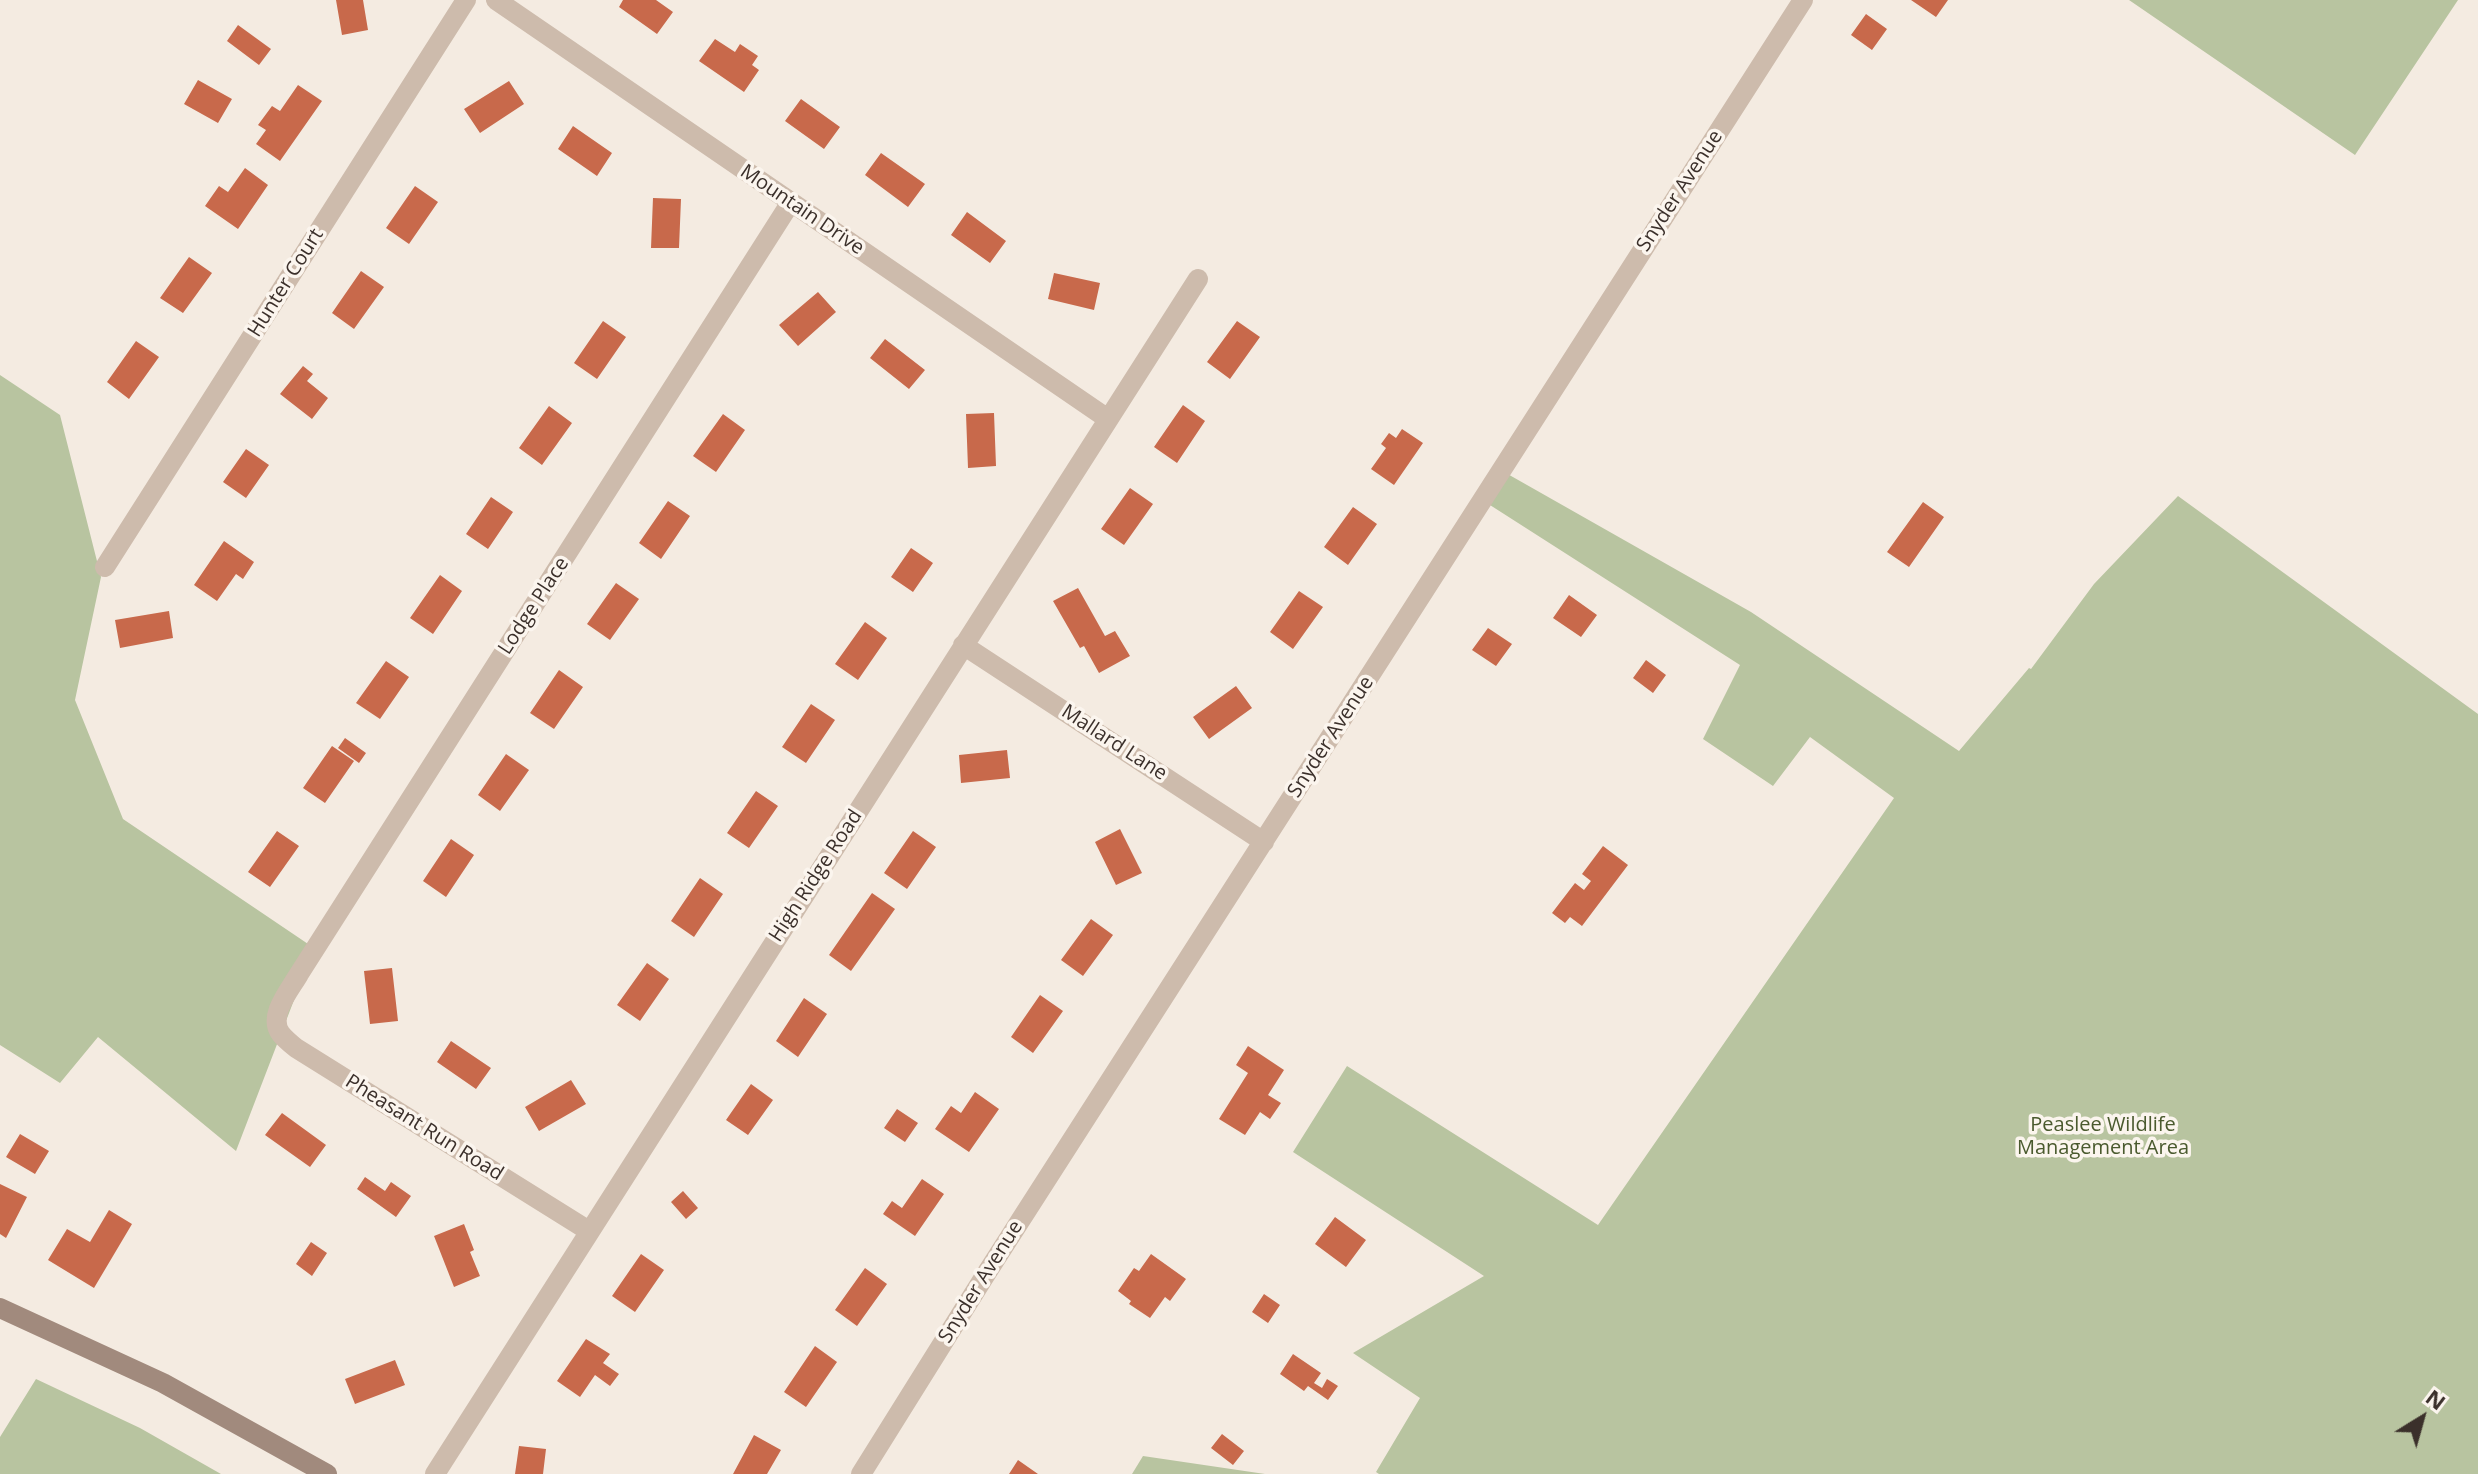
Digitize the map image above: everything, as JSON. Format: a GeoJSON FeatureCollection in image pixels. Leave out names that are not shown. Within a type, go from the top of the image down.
{"type":"FeatureCollection","features":[{"type":"Feature","properties":{"kind":"street","name":"Hunter Court"},"geometry":{"type":"LineString","coordinates":[[105,567],[466,0]]}},
{"type":"Feature","properties":{"kind":"street","name":"Mountain Drive"},"geometry":{"type":"LineString","coordinates":[[496,0],[1108,419]]}},
{"type":"Feature","properties":{"kind":"street","name":"Snyder Avenue"},"geometry":{"type":"LineString","coordinates":[[861,1474],[1803,0]]}},
{"type":"Feature","properties":{"kind":"street","name":"Lodge Place"},"geometry":{"type":"LineString","coordinates":[[278,1011],[791,202]]}},
{"type":"Feature","properties":{"kind":"street","name":"High Ridge Road"},"geometry":{"type":"LineString","coordinates":[[435,1474],[1198,279]]}},
{"type":"Feature","properties":{"kind":"street","name":"Mallard Lane"},"geometry":{"type":"LineString","coordinates":[[963,645],[1264,842]]}},
{"type":"Feature","properties":{"kind":"street","name":"Pheasant Run Road"},"geometry":{"type":"LineString","coordinates":[[278,1011],[279,1032],[296,1048],[589,1231]]}},
{"type":"Feature","properties":{"kind":"street"},"geometry":{"type":"LineString","coordinates":[[0,1308],[163,1383],[327,1474]]}},
{"type":"Feature","properties":{"kind":"green space"},"geometry":{"type":"Polygon","coordinates":[[[2129,0],[2458,0],[2355,155],[2129,0]]]}},
{"type":"Feature","properties":{"kind":"green space"},"geometry":{"type":"Polygon","coordinates":[[[0,375],[60,415],[101,577],[75,700],[123,819],[314,948],[236,1151],[98,1037],[60,1083],[0,1045],[0,375]]]}},
{"type":"Feature","properties":{"kind":"green space","name":"Peaslee Wildlife Management Area"},"geometry":{"type":"Polygon","coordinates":[[[1497,468],[1751,612],[1959,751],[2031,669],[2094,584],[2178,496],[2478,714],[2478,1474],[1376,1472],[1420,1398],[1353,1353],[1484,1276],[1293,1152],[1347,1066],[1598,1225],[1894,798],[1810,737],[1773,786],[1703,739],[1740,665],[1479,498],[1497,468]]]}},
{"type":"Feature","properties":{"kind":"green space"},"geometry":{"type":"Polygon","coordinates":[[[36,1379],[140,1428],[221,1474],[0,1474],[0,1437],[36,1379]]]}},
{"type":"Feature","properties":{"kind":"green space"},"geometry":{"type":"Polygon","coordinates":[[[1143,1456],[1265,1474],[1132,1474],[1143,1456]]]}},
{"type":"Feature","properties":{"kind":"building"},"geometry":{"type":"Polygon","coordinates":[[[336,0],[363,0],[368,30],[342,35],[336,0]]]}},
{"type":"Feature","properties":{"kind":"building"},"geometry":{"type":"Polygon","coordinates":[[[623,0],[656,0],[673,12],[657,34],[619,7],[623,0]]]}},
{"type":"Feature","properties":{"kind":"building"},"geometry":{"type":"Polygon","coordinates":[[[1911,0],[1948,0],[1936,17],[1911,0]]]}},
{"type":"Feature","properties":{"kind":"building"},"geometry":{"type":"Polygon","coordinates":[[[1866,14],[1887,29],[1872,50],[1851,35],[1866,14]]]}},
{"type":"Feature","properties":{"kind":"building"},"geometry":{"type":"Polygon","coordinates":[[[238,25],[271,49],[259,65],[227,41],[238,25]]]}},
{"type":"Feature","properties":{"kind":"building"},"geometry":{"type":"Polygon","coordinates":[[[715,39],[735,52],[740,44],[758,56],[752,65],[759,70],[744,92],[699,61],[715,39]]]}},
{"type":"Feature","properties":{"kind":"building"},"geometry":{"type":"Polygon","coordinates":[[[198,80],[232,99],[218,123],[184,104],[198,80]]]}},
{"type":"Feature","properties":{"kind":"building"},"geometry":{"type":"Polygon","coordinates":[[[509,81],[524,104],[480,133],[464,109],[509,81]]]}},
{"type":"Feature","properties":{"kind":"building"},"geometry":{"type":"Polygon","coordinates":[[[298,85],[322,101],[280,161],[256,144],[266,130],[258,125],[272,106],[280,111],[298,85]]]}},
{"type":"Feature","properties":{"kind":"building"},"geometry":{"type":"Polygon","coordinates":[[[801,99],[840,127],[824,149],[785,121],[801,99]]]}},
{"type":"Feature","properties":{"kind":"building"},"geometry":{"type":"Polygon","coordinates":[[[573,126],[612,153],[597,176],[558,149],[573,126]]]}},
{"type":"Feature","properties":{"kind":"building"},"geometry":{"type":"Polygon","coordinates":[[[881,153],[925,184],[908,207],[865,175],[881,153]]]}},
{"type":"Feature","properties":{"kind":"building"},"geometry":{"type":"Polygon","coordinates":[[[245,168],[268,185],[238,229],[205,206],[219,186],[228,192],[245,168]]]}},
{"type":"Feature","properties":{"kind":"building"},"geometry":{"type":"Polygon","coordinates":[[[415,186],[438,202],[409,244],[386,228],[415,186]]]}},
{"type":"Feature","properties":{"kind":"building"},"geometry":{"type":"Polygon","coordinates":[[[653,198],[681,199],[679,248],[651,248],[653,198]]]}},
{"type":"Feature","properties":{"kind":"building"},"geometry":{"type":"Polygon","coordinates":[[[967,212],[1006,241],[990,263],[951,235],[967,212]]]}},
{"type":"Feature","properties":{"kind":"building"},"geometry":{"type":"Polygon","coordinates":[[[189,257],[212,273],[183,313],[160,298],[189,257]]]}},
{"type":"Feature","properties":{"kind":"building"},"geometry":{"type":"Polygon","coordinates":[[[361,271],[384,287],[354,329],[332,313],[361,271]]]}},
{"type":"Feature","properties":{"kind":"building"},"geometry":{"type":"Polygon","coordinates":[[[1054,273],[1100,283],[1094,310],[1048,299],[1054,273]]]}},
{"type":"Feature","properties":{"kind":"building"},"geometry":{"type":"Polygon","coordinates":[[[818,292],[836,312],[798,346],[779,325],[818,292]]]}},
{"type":"Feature","properties":{"kind":"building"},"geometry":{"type":"Polygon","coordinates":[[[603,321],[626,337],[597,379],[574,363],[603,321]]]}},
{"type":"Feature","properties":{"kind":"building"},"geometry":{"type":"Polygon","coordinates":[[[1237,321],[1260,337],[1230,379],[1207,362],[1237,321]]]}},
{"type":"Feature","properties":{"kind":"building"},"geometry":{"type":"Polygon","coordinates":[[[885,339],[925,370],[909,389],[870,358],[885,339]]]}},
{"type":"Feature","properties":{"kind":"building"},"geometry":{"type":"Polygon","coordinates":[[[136,341],[159,357],[129,399],[107,382],[136,341]]]}},
{"type":"Feature","properties":{"kind":"building"},"geometry":{"type":"Polygon","coordinates":[[[303,366],[313,374],[307,381],[328,398],[312,419],[280,394],[303,366]]]}},
{"type":"Feature","properties":{"kind":"building"},"geometry":{"type":"Polygon","coordinates":[[[1183,405],[1205,421],[1177,463],[1154,447],[1183,405]]]}},
{"type":"Feature","properties":{"kind":"building"},"geometry":{"type":"Polygon","coordinates":[[[549,406],[572,423],[542,465],[519,448],[549,406]]]}},
{"type":"Feature","properties":{"kind":"building"},"geometry":{"type":"Polygon","coordinates":[[[994,413],[996,466],[968,468],[966,414],[994,413]]]}},
{"type":"Feature","properties":{"kind":"building"},"geometry":{"type":"Polygon","coordinates":[[[723,414],[745,430],[716,472],[693,456],[723,414]]]}},
{"type":"Feature","properties":{"kind":"building"},"geometry":{"type":"Polygon","coordinates":[[[1402,429],[1423,443],[1394,485],[1371,469],[1386,448],[1381,444],[1389,433],[1396,438],[1402,429]]]}},
{"type":"Feature","properties":{"kind":"building"},"geometry":{"type":"Polygon","coordinates":[[[246,449],[269,465],[246,498],[223,482],[246,449]]]}},
{"type":"Feature","properties":{"kind":"building"},"geometry":{"type":"Polygon","coordinates":[[[1130,488],[1153,504],[1124,545],[1101,529],[1130,488]]]}},
{"type":"Feature","properties":{"kind":"building"},"geometry":{"type":"Polygon","coordinates":[[[491,497],[513,512],[488,549],[466,534],[491,497]]]}},
{"type":"Feature","properties":{"kind":"building"},"geometry":{"type":"Polygon","coordinates":[[[668,501],[690,516],[661,559],[639,543],[668,501]]]}},
{"type":"Feature","properties":{"kind":"building"},"geometry":{"type":"Polygon","coordinates":[[[1923,502],[1944,517],[1909,567],[1887,552],[1923,502]]]}},
{"type":"Feature","properties":{"kind":"building"},"geometry":{"type":"Polygon","coordinates":[[[1353,507],[1377,524],[1348,565],[1324,547],[1353,507]]]}},
{"type":"Feature","properties":{"kind":"building"},"geometry":{"type":"Polygon","coordinates":[[[224,541],[254,562],[243,579],[236,574],[217,601],[194,585],[224,541]]]}},
{"type":"Feature","properties":{"kind":"building"},"geometry":{"type":"Polygon","coordinates":[[[911,548],[933,563],[913,592],[891,577],[911,548]]]}},
{"type":"Feature","properties":{"kind":"building"},"geometry":{"type":"Polygon","coordinates":[[[440,575],[462,591],[433,634],[410,618],[440,575]]]}},
{"type":"Feature","properties":{"kind":"building"},"geometry":{"type":"Polygon","coordinates":[[[616,583],[639,599],[610,640],[587,624],[616,583]]]}},
{"type":"Feature","properties":{"kind":"building"},"geometry":{"type":"Polygon","coordinates":[[[1078,588],[1105,636],[1115,631],[1130,656],[1099,673],[1084,646],[1080,648],[1053,601],[1078,588]]]}},
{"type":"Feature","properties":{"kind":"building"},"geometry":{"type":"Polygon","coordinates":[[[1299,591],[1323,607],[1293,649],[1270,632],[1299,591]]]}},
{"type":"Feature","properties":{"kind":"building"},"geometry":{"type":"Polygon","coordinates":[[[1569,595],[1597,615],[1581,637],[1553,618],[1569,595]]]}},
{"type":"Feature","properties":{"kind":"building"},"geometry":{"type":"Polygon","coordinates":[[[169,611],[173,638],[120,648],[115,620],[169,611]]]}},
{"type":"Feature","properties":{"kind":"building"},"geometry":{"type":"Polygon","coordinates":[[[865,622],[887,638],[858,680],[835,664],[865,622]]]}},
{"type":"Feature","properties":{"kind":"building"},"geometry":{"type":"Polygon","coordinates":[[[1488,628],[1512,644],[1496,666],[1472,650],[1488,628]]]}},
{"type":"Feature","properties":{"kind":"building"},"geometry":{"type":"Polygon","coordinates":[[[1646,660],[1666,675],[1653,693],[1633,678],[1646,660]]]}},
{"type":"Feature","properties":{"kind":"building"},"geometry":{"type":"Polygon","coordinates":[[[386,661],[409,677],[380,719],[356,703],[386,661]]]}},
{"type":"Feature","properties":{"kind":"building"},"geometry":{"type":"Polygon","coordinates":[[[559,670],[583,687],[554,729],[530,713],[559,670]]]}},
{"type":"Feature","properties":{"kind":"building"},"geometry":{"type":"Polygon","coordinates":[[[1236,686],[1252,708],[1209,739],[1193,717],[1236,686]]]}},
{"type":"Feature","properties":{"kind":"building"},"geometry":{"type":"Polygon","coordinates":[[[811,704],[835,720],[806,763],[782,747],[811,704]]]}},
{"type":"Feature","properties":{"kind":"building"},"geometry":{"type":"Polygon","coordinates":[[[345,738],[366,753],[359,763],[338,748],[345,738]]]}},
{"type":"Feature","properties":{"kind":"building"},"geometry":{"type":"Polygon","coordinates":[[[332,746],[354,761],[325,803],[303,788],[332,746]]]}},
{"type":"Feature","properties":{"kind":"building"},"geometry":{"type":"Polygon","coordinates":[[[1007,750],[1010,778],[961,783],[959,755],[1007,750]]]}},
{"type":"Feature","properties":{"kind":"building"},"geometry":{"type":"Polygon","coordinates":[[[506,754],[529,770],[500,811],[478,795],[506,754]]]}},
{"type":"Feature","properties":{"kind":"building"},"geometry":{"type":"Polygon","coordinates":[[[756,791],[778,806],[749,848],[727,833],[756,791]]]}},
{"type":"Feature","properties":{"kind":"building"},"geometry":{"type":"Polygon","coordinates":[[[1120,829],[1142,873],[1116,885],[1095,842],[1120,829]]]}},
{"type":"Feature","properties":{"kind":"building"},"geometry":{"type":"Polygon","coordinates":[[[277,831],[299,846],[270,887],[248,872],[277,831]]]}},
{"type":"Feature","properties":{"kind":"building"},"geometry":{"type":"Polygon","coordinates":[[[913,831],[936,847],[907,889],[884,873],[913,831]]]}},
{"type":"Feature","properties":{"kind":"building"},"geometry":{"type":"Polygon","coordinates":[[[451,839],[474,855],[446,897],[423,881],[451,839]]]}},
{"type":"Feature","properties":{"kind":"building"},"geometry":{"type":"Polygon","coordinates":[[[1603,846],[1628,865],[1582,926],[1570,917],[1565,923],[1552,913],[1575,883],[1584,890],[1591,881],[1582,874],[1603,846]]]}},
{"type":"Feature","properties":{"kind":"building"},"geometry":{"type":"Polygon","coordinates":[[[700,878],[723,894],[694,937],[671,921],[700,878]]]}},
{"type":"Feature","properties":{"kind":"building"},"geometry":{"type":"Polygon","coordinates":[[[872,893],[895,909],[851,971],[829,955],[872,893]]]}},
{"type":"Feature","properties":{"kind":"building"},"geometry":{"type":"Polygon","coordinates":[[[1091,919],[1113,935],[1083,976],[1061,960],[1091,919]]]}},
{"type":"Feature","properties":{"kind":"building"},"geometry":{"type":"Polygon","coordinates":[[[647,963],[669,979],[640,1021],[617,1005],[647,963]]]}},
{"type":"Feature","properties":{"kind":"building"},"geometry":{"type":"Polygon","coordinates":[[[392,968],[398,1021],[370,1024],[364,971],[392,968]]]}},
{"type":"Feature","properties":{"kind":"building"},"geometry":{"type":"Polygon","coordinates":[[[1040,995],[1063,1011],[1033,1053],[1011,1037],[1040,995]]]}},
{"type":"Feature","properties":{"kind":"building"},"geometry":{"type":"Polygon","coordinates":[[[804,998],[827,1014],[798,1057],[776,1041],[804,998]]]}},
{"type":"Feature","properties":{"kind":"building"},"geometry":{"type":"Polygon","coordinates":[[[451,1041],[491,1068],[476,1089],[437,1062],[451,1041]]]}},
{"type":"Feature","properties":{"kind":"building"},"geometry":{"type":"Polygon","coordinates":[[[1248,1046],[1284,1070],[1268,1095],[1281,1103],[1270,1119],[1260,1112],[1245,1135],[1219,1119],[1248,1073],[1236,1065],[1248,1046]]]}},
{"type":"Feature","properties":{"kind":"building"},"geometry":{"type":"Polygon","coordinates":[[[571,1080],[586,1104],[539,1131],[525,1107],[571,1080]]]}},
{"type":"Feature","properties":{"kind":"building"},"geometry":{"type":"Polygon","coordinates":[[[751,1084],[773,1100],[748,1135],[726,1120],[751,1084]]]}},
{"type":"Feature","properties":{"kind":"building"},"geometry":{"type":"Polygon","coordinates":[[[975,1092],[999,1109],[969,1152],[935,1129],[951,1106],[961,1113],[975,1092]]]}},
{"type":"Feature","properties":{"kind":"building"},"geometry":{"type":"Polygon","coordinates":[[[897,1109],[918,1123],[905,1142],[884,1128],[897,1109]]]}},
{"type":"Feature","properties":{"kind":"building"},"geometry":{"type":"Polygon","coordinates":[[[282,1113],[326,1145],[310,1167],[265,1135],[282,1113]]]}},
{"type":"Feature","properties":{"kind":"building"},"geometry":{"type":"Polygon","coordinates":[[[20,1134],[49,1151],[35,1174],[6,1157],[20,1134]]]}},
{"type":"Feature","properties":{"kind":"building"},"geometry":{"type":"Polygon","coordinates":[[[365,1177],[385,1191],[391,1182],[411,1196],[396,1217],[357,1189],[365,1177]]]}},
{"type":"Feature","properties":{"kind":"building"},"geometry":{"type":"Polygon","coordinates":[[[922,1179],[944,1194],[915,1236],[883,1214],[892,1201],[902,1208],[922,1179]]]}},
{"type":"Feature","properties":{"kind":"building"},"geometry":{"type":"Polygon","coordinates":[[[0,1184],[27,1197],[6,1238],[0,1234],[0,1184]]]}},
{"type":"Feature","properties":{"kind":"building"},"geometry":{"type":"Polygon","coordinates":[[[683,1191],[698,1208],[686,1219],[671,1202],[683,1191]]]}},
{"type":"Feature","properties":{"kind":"building"},"geometry":{"type":"Polygon","coordinates":[[[109,1210],[132,1224],[94,1288],[48,1260],[67,1229],[90,1242],[109,1210]]]}},
{"type":"Feature","properties":{"kind":"building"},"geometry":{"type":"Polygon","coordinates":[[[1335,1217],[1366,1240],[1346,1267],[1315,1244],[1335,1217]]]}},
{"type":"Feature","properties":{"kind":"building"},"geometry":{"type":"Polygon","coordinates":[[[464,1224],[474,1250],[470,1252],[480,1276],[454,1287],[434,1236],[464,1224]]]}},
{"type":"Feature","properties":{"kind":"building"},"geometry":{"type":"Polygon","coordinates":[[[311,1242],[327,1253],[312,1276],[296,1264],[311,1242]]]}},
{"type":"Feature","properties":{"kind":"building"},"geometry":{"type":"Polygon","coordinates":[[[641,1254],[664,1270],[635,1312],[612,1296],[641,1254]]]}},
{"type":"Feature","properties":{"kind":"building"},"geometry":{"type":"Polygon","coordinates":[[[1151,1254],[1186,1279],[1170,1301],[1165,1297],[1150,1318],[1129,1304],[1131,1301],[1118,1291],[1134,1268],[1139,1271],[1151,1254]]]}},
{"type":"Feature","properties":{"kind":"building"},"geometry":{"type":"Polygon","coordinates":[[[865,1268],[887,1284],[857,1326],[835,1310],[865,1268]]]}},
{"type":"Feature","properties":{"kind":"building"},"geometry":{"type":"Polygon","coordinates":[[[1264,1294],[1280,1305],[1268,1323],[1252,1312],[1264,1294]]]}},
{"type":"Feature","properties":{"kind":"building"},"geometry":{"type":"Polygon","coordinates":[[[586,1339],[610,1354],[603,1363],[619,1374],[610,1386],[595,1375],[580,1397],[557,1381],[586,1339]]]}},
{"type":"Feature","properties":{"kind":"building"},"geometry":{"type":"Polygon","coordinates":[[[815,1346],[837,1362],[806,1407],[784,1392],[815,1346]]]}},
{"type":"Feature","properties":{"kind":"building"},"geometry":{"type":"Polygon","coordinates":[[[1293,1354],[1321,1373],[1314,1383],[1322,1388],[1327,1379],[1338,1386],[1328,1400],[1308,1386],[1304,1391],[1280,1374],[1293,1354]]]}},
{"type":"Feature","properties":{"kind":"building"},"geometry":{"type":"Polygon","coordinates":[[[395,1360],[405,1385],[355,1404],[345,1379],[395,1360]]]}},
{"type":"Feature","properties":{"kind":"building"},"geometry":{"type":"Polygon","coordinates":[[[1222,1434],[1244,1451],[1233,1465],[1211,1448],[1222,1434]]]}},
{"type":"Feature","properties":{"kind":"building"},"geometry":{"type":"Polygon","coordinates":[[[754,1435],[781,1450],[767,1474],[733,1474],[754,1435]]]}},
{"type":"Feature","properties":{"kind":"building"},"geometry":{"type":"Polygon","coordinates":[[[519,1446],[546,1449],[543,1474],[515,1474],[519,1446]]]}},
{"type":"Feature","properties":{"kind":"building"},"geometry":{"type":"Polygon","coordinates":[[[1018,1460],[1038,1474],[1009,1474],[1018,1460]]]}}]}
